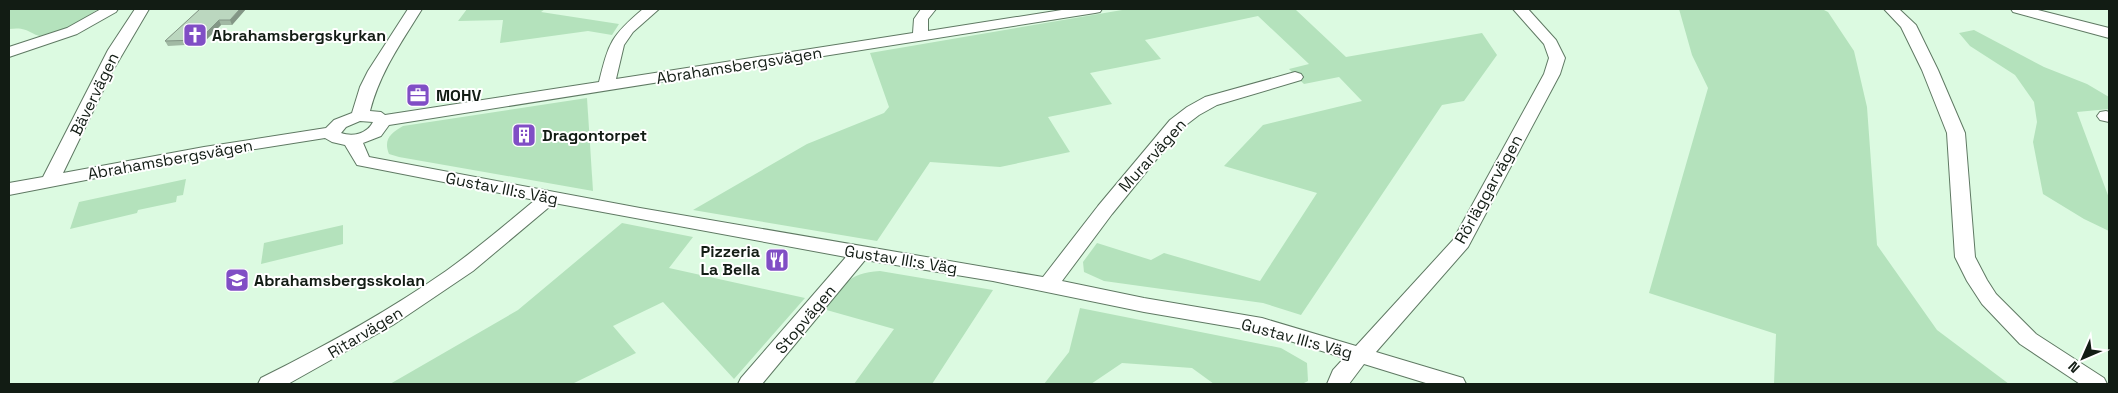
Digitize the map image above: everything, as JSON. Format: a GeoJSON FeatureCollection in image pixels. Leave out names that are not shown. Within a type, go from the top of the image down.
{"type":"FeatureCollection","features":[{"type":"Feature","properties":{"kind":"street"},"geometry":{"type":"LineString","coordinates":[[9,52],[72,31],[112,9]]}},
{"type":"Feature","properties":{"kind":"street","name":"Bävervägen"},"geometry":{"type":"LineString","coordinates":[[50,181],[70,145],[97,82],[124,34],[142,9]]}},
{"type":"Feature","properties":{"kind":"street"},"geometry":{"type":"LineString","coordinates":[[360,116],[368,88],[376,71],[416,9]]}},
{"type":"Feature","properties":{"kind":"street"},"geometry":{"type":"LineString","coordinates":[[606,86],[616,45],[628,29],[652,9]]}},
{"type":"Feature","properties":{"kind":"street"},"geometry":{"type":"LineString","coordinates":[[920,36],[921,19],[929,9]]}},
{"type":"Feature","properties":{"kind":"street","name":"Abrahamsbergsvägen"},"geometry":{"type":"LineString","coordinates":[[382,121],[1095,9]]}},
{"type":"Feature","properties":{"kind":"street","name":"Rörläggarvägen"},"geometry":{"type":"LineString","coordinates":[[1338,384],[1341,376],[1461,243],[1552,74],[1557,58],[1551,43],[1520,9]]}},
{"type":"Feature","properties":{"kind":"street"},"geometry":{"type":"LineString","coordinates":[[1891,9],[1908,25],[1930,70],[1956,133],[1966,257],[1977,281],[1990,299],[2028,339],[2096,384]]}},
{"type":"Feature","properties":{"kind":"street"},"geometry":{"type":"LineString","coordinates":[[2018,9],[2109,33]]}},
{"type":"Feature","properties":{"kind":"street","name":"Murarvägen"},"geometry":{"type":"LineString","coordinates":[[1047,286],[1104,210],[1176,124],[1193,111],[1211,102],[1295,77]]}},
{"type":"Feature","properties":{"kind":"street"},"geometry":{"type":"LineString","coordinates":[[360,116],[375,116],[382,121],[382,124],[375,132],[353,140],[337,139],[332,136],[332,132],[340,122],[360,116]]}},
{"type":"Feature","properties":{"kind":"street","name":"Abrahamsbergsvägen"},"geometry":{"type":"LineString","coordinates":[[9,188],[204,152],[332,132]]}},
{"type":"Feature","properties":{"kind":"street","name":"Gustav III:s Väg"},"geometry":{"type":"LineString","coordinates":[[353,140],[355,148],[363,161],[860,253],[993,274],[1047,286],[1262,325],[1455,384]]}},
{"type":"Feature","properties":{"kind":"street","name":"Ritarvägen"},"geometry":{"type":"LineString","coordinates":[[269,384],[330,353],[383,322],[438,286],[501,239],[550,197]]}},
{"type":"Feature","properties":{"kind":"street","name":"Stopvägen"},"geometry":{"type":"LineString","coordinates":[[749,384],[860,253]]}},
{"type":"Feature","properties":{"kind":"green space"},"geometry":{"type":"Polygon","coordinates":[[[9,9],[98,9],[58,34],[46,37],[26,30],[9,29],[9,9]]]}},
{"type":"Feature","properties":{"kind":"green space"},"geometry":{"type":"Polygon","coordinates":[[[467,9],[545,9],[541,12],[619,24],[612,35],[588,31],[500,43],[503,20],[458,21],[467,9]]]}},
{"type":"Feature","properties":{"kind":"green space"},"geometry":{"type":"Polygon","coordinates":[[[1128,9],[1300,9],[1296,10],[1346,57],[1482,33],[1497,55],[1464,101],[1442,105],[1301,315],[1263,303],[1104,281],[1084,272],[1083,262],[1097,243],[1151,260],[1164,253],[1260,281],[1317,193],[1224,166],[1263,125],[1362,101],[1339,77],[1304,84],[1289,69],[1309,64],[1258,16],[1145,40],[1161,59],[1090,73],[1112,104],[1048,117],[1070,152],[1000,167],[930,162],[877,241],[693,210],[807,144],[884,113],[889,107],[870,53],[1128,9]]]}},
{"type":"Feature","properties":{"kind":"green space"},"geometry":{"type":"Polygon","coordinates":[[[1679,9],[1822,9],[1828,12],[1854,51],[1867,107],[1877,245],[1937,330],[2009,384],[1774,384],[1776,334],[1649,293],[1708,88],[1692,55],[1679,9]]]}},
{"type":"Feature","properties":{"kind":"green space"},"geometry":{"type":"Polygon","coordinates":[[[1974,30],[2044,67],[2087,84],[2109,97],[2109,109],[2077,112],[2109,198],[2109,231],[2084,219],[2043,194],[2033,142],[2037,122],[2034,102],[2015,75],[1970,46],[1959,33],[1974,30]]]}},
{"type":"Feature","properties":{"kind":"green space"},"geometry":{"type":"Polygon","coordinates":[[[587,98],[593,191],[399,157],[389,154],[387,149],[389,137],[403,126],[587,98]]]}},
{"type":"Feature","properties":{"kind":"green space"},"geometry":{"type":"Polygon","coordinates":[[[186,179],[183,195],[177,196],[176,202],[138,210],[137,213],[70,229],[79,202],[186,179]]]}},
{"type":"Feature","properties":{"kind":"green space"},"geometry":{"type":"Polygon","coordinates":[[[622,223],[693,237],[669,268],[805,298],[734,379],[663,302],[613,326],[636,353],[572,384],[390,384],[518,310],[622,223]]]}},
{"type":"Feature","properties":{"kind":"green space"},"geometry":{"type":"Polygon","coordinates":[[[343,225],[343,244],[261,264],[264,243],[343,225]]]}},
{"type":"Feature","properties":{"kind":"green space"},"geometry":{"type":"Polygon","coordinates":[[[880,271],[993,290],[932,384],[854,384],[894,329],[823,309],[841,287],[853,278],[869,272],[880,271]]]}},
{"type":"Feature","properties":{"kind":"green space"},"geometry":{"type":"Polygon","coordinates":[[[1080,308],[1281,348],[1307,363],[1308,381],[1302,384],[1214,384],[1192,368],[1122,363],[1091,384],[1044,384],[1069,352],[1080,308]]]}},
{"type":"Feature","properties":{"kind":"building","name":"Abrahamsbergskyrkan"},"geometry":{"type":"Polygon","coordinates":[[[200,9],[240,9],[230,20],[219,20],[199,40],[165,41],[200,9]]]}},
{"type":"Feature","properties":{"kind":"place","name":"Abrahamsbergskyrkan"},"geometry":{"type":"Point","coordinates":[195,35]}},
{"type":"Feature","properties":{"kind":"place","name":"MOHV"},"geometry":{"type":"Point","coordinates":[418,95]}},
{"type":"Feature","properties":{"kind":"place","name":"Dragontorpet"},"geometry":{"type":"Point","coordinates":[524,135]}},
{"type":"Feature","properties":{"kind":"place","name":"Pizzeria La Bella"},"geometry":{"type":"Point","coordinates":[777,260]}},
{"type":"Feature","properties":{"kind":"place","name":"Abrahamsbergsskolan"},"geometry":{"type":"Point","coordinates":[237,280]}}]}
